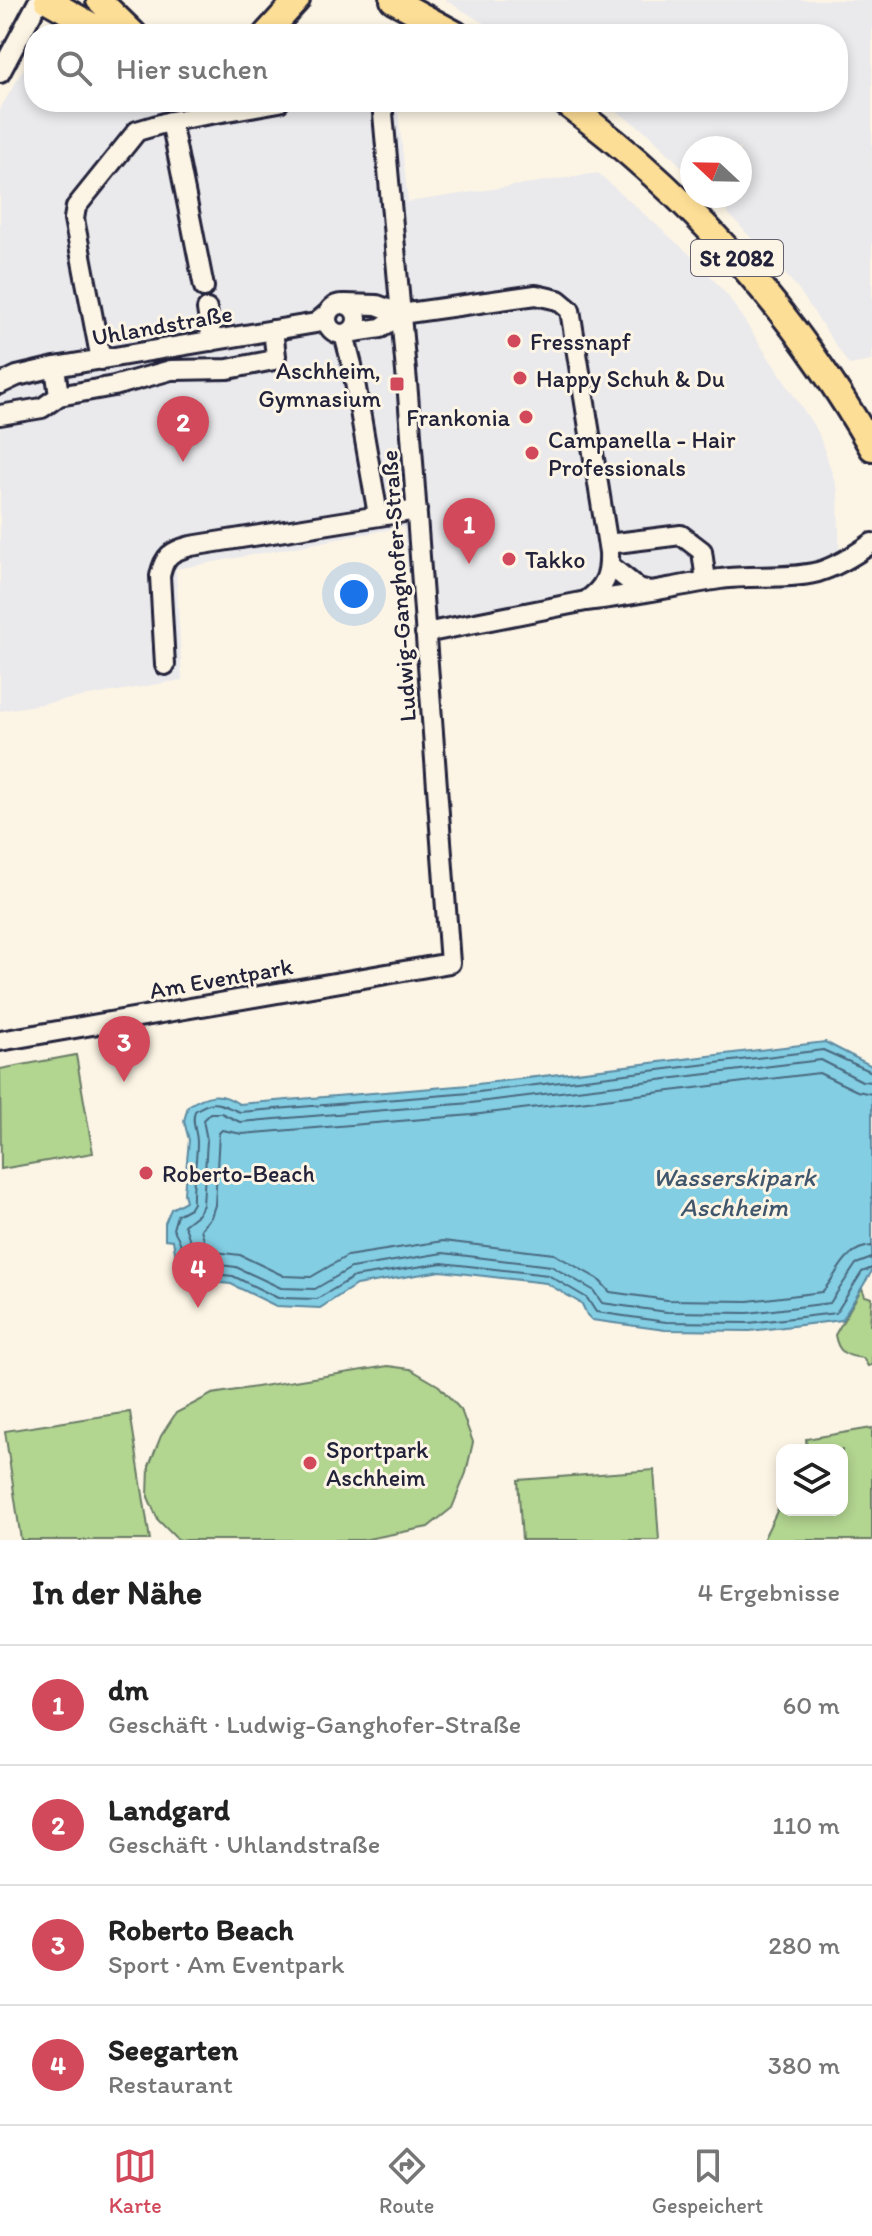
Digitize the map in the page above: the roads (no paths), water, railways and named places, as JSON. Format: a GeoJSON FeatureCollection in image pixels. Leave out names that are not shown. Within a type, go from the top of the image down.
{"type":"FeatureCollection","features":[{"type":"Feature","properties":{"kind":"main road"},"geometry":{"type":"LineString","coordinates":[[47,0],[89,24]]}},
{"type":"Feature","properties":{"kind":"main road"},"geometry":{"type":"LineString","coordinates":[[81,0],[112,24]]}},
{"type":"Feature","properties":{"kind":"main road"},"geometry":{"type":"LineString","coordinates":[[99,0],[124,24]]}},
{"type":"Feature","properties":{"kind":"main road"},"geometry":{"type":"LineString","coordinates":[[271,24],[279,0]]}},
{"type":"Feature","properties":{"kind":"main road"},"geometry":{"type":"LineString","coordinates":[[275,24],[297,0]]}},
{"type":"Feature","properties":{"kind":"main road"},"geometry":{"type":"LineString","coordinates":[[393,0],[437,24]]}},
{"type":"Feature","properties":{"kind":"main road","name":"St 2082"},"geometry":{"type":"LineString","coordinates":[[577,112],[641,163],[730,250],[777,305],[820,364],[872,448]]}},
{"type":"Feature","properties":{"kind":"street"},"geometry":{"type":"LineString","coordinates":[[26,24],[39,0]]}},
{"type":"Feature","properties":{"kind":"street"},"geometry":{"type":"LineString","coordinates":[[0,73],[24,28]]}},
{"type":"Feature","properties":{"kind":"street"},"geometry":{"type":"LineString","coordinates":[[101,360],[74,219],[76,207],[137,131],[222,112]]}},
{"type":"Feature","properties":{"kind":"street","name":"Ludwig-Ganghofer-Straße"},"geometry":{"type":"LineString","coordinates":[[383,112],[417,510],[450,963]]}},
{"type":"Feature","properties":{"kind":"street"},"geometry":{"type":"LineString","coordinates":[[171,121],[204,287]]}},
{"type":"Feature","properties":{"kind":"street","name":"Uhlandstraße"},"geometry":{"type":"LineString","coordinates":[[342,333],[381,328],[401,314],[536,295],[558,300],[570,310],[608,544]]}},
{"type":"Feature","properties":{"kind":"street","name":"Uhlandstraße"},"geometry":{"type":"LineString","coordinates":[[6,377],[273,330],[330,313],[377,305],[401,314]]}},
{"type":"Feature","properties":{"kind":"street"},"geometry":{"type":"LineString","coordinates":[[342,333],[356,325],[357,318],[352,307],[330,313],[327,322],[342,333],[352,365],[378,515]]}},
{"type":"Feature","properties":{"kind":"street"},"geometry":{"type":"LineString","coordinates":[[207,309],[212,341]]}},
{"type":"Feature","properties":{"kind":"street"},"geometry":{"type":"LineString","coordinates":[[0,415],[42,408],[59,396],[114,386],[171,370],[228,369],[274,360],[273,330]]}},
{"type":"Feature","properties":{"kind":"street"},"geometry":{"type":"LineString","coordinates":[[55,367],[59,396]]}},
{"type":"Feature","properties":{"kind":"street"},"geometry":{"type":"LineString","coordinates":[[165,665],[160,576],[163,562],[170,553],[191,546],[417,510]]}},
{"type":"Feature","properties":{"kind":"street"},"geometry":{"type":"LineString","coordinates":[[586,601],[604,584],[609,565],[608,544],[681,535],[702,551],[706,581]]}},
{"type":"Feature","properties":{"kind":"street"},"geometry":{"type":"LineString","coordinates":[[425,633],[706,581],[817,572],[851,557],[872,543]]}},
{"type":"Feature","properties":{"kind":"street"},"geometry":{"type":"LineString","coordinates":[[609,565],[638,588],[650,591]]}},
{"type":"Feature","properties":{"kind":"street","name":"Am Eventpark"},"geometry":{"type":"LineString","coordinates":[[0,1041],[450,963]]}},
{"type":"Feature","properties":{"kind":"water","name":"Wasserskipark Aschheim"},"geometry":{"type":"Polygon","coordinates":[[[825,1042],[872,1066],[872,1271],[842,1320],[750,1331],[665,1330],[592,1320],[582,1304],[546,1283],[441,1271],[356,1285],[320,1308],[276,1306],[231,1284],[189,1280],[177,1264],[173,1240],[165,1239],[165,1223],[171,1209],[186,1201],[189,1140],[184,1121],[188,1106],[207,1097],[226,1097],[239,1104],[469,1085],[825,1042]]]}},
{"type":"Feature","properties":{"kind":"place","name":"Fressnapf"},"geometry":{"type":"Point","coordinates":[514,341]}},
{"type":"Feature","properties":{"kind":"place","name":"Happy Schuh & Du"},"geometry":{"type":"Point","coordinates":[520,378]}},
{"type":"Feature","properties":{"kind":"place","name":"Aschheim, Gymnasium"},"geometry":{"type":"Point","coordinates":[397,384]}},
{"type":"Feature","properties":{"kind":"place","name":"Frankonia"},"geometry":{"type":"Point","coordinates":[526,417]}},
{"type":"Feature","properties":{"kind":"place","name":"Campanella - Hair Professionals"},"geometry":{"type":"Point","coordinates":[532,453]}},
{"type":"Feature","properties":{"kind":"place","name":"Landgard"},"geometry":{"type":"Point","coordinates":[183,462]}},
{"type":"Feature","properties":{"kind":"place","name":"Takko"},"geometry":{"type":"Point","coordinates":[509,559]}},
{"type":"Feature","properties":{"kind":"place","name":"dm"},"geometry":{"type":"Point","coordinates":[469,564]}},
{"type":"Feature","properties":{"kind":"place","name":"Roberto Beach"},"geometry":{"type":"Point","coordinates":[124,1082]}},
{"type":"Feature","properties":{"kind":"place","name":"Roberto-Beach"},"geometry":{"type":"Point","coordinates":[146,1173]}},
{"type":"Feature","properties":{"kind":"place","name":"Seegarten"},"geometry":{"type":"Point","coordinates":[198,1308]}},
{"type":"Feature","properties":{"kind":"place","name":"Sportpark Aschheim"},"geometry":{"type":"Point","coordinates":[310,1463]}}]}
